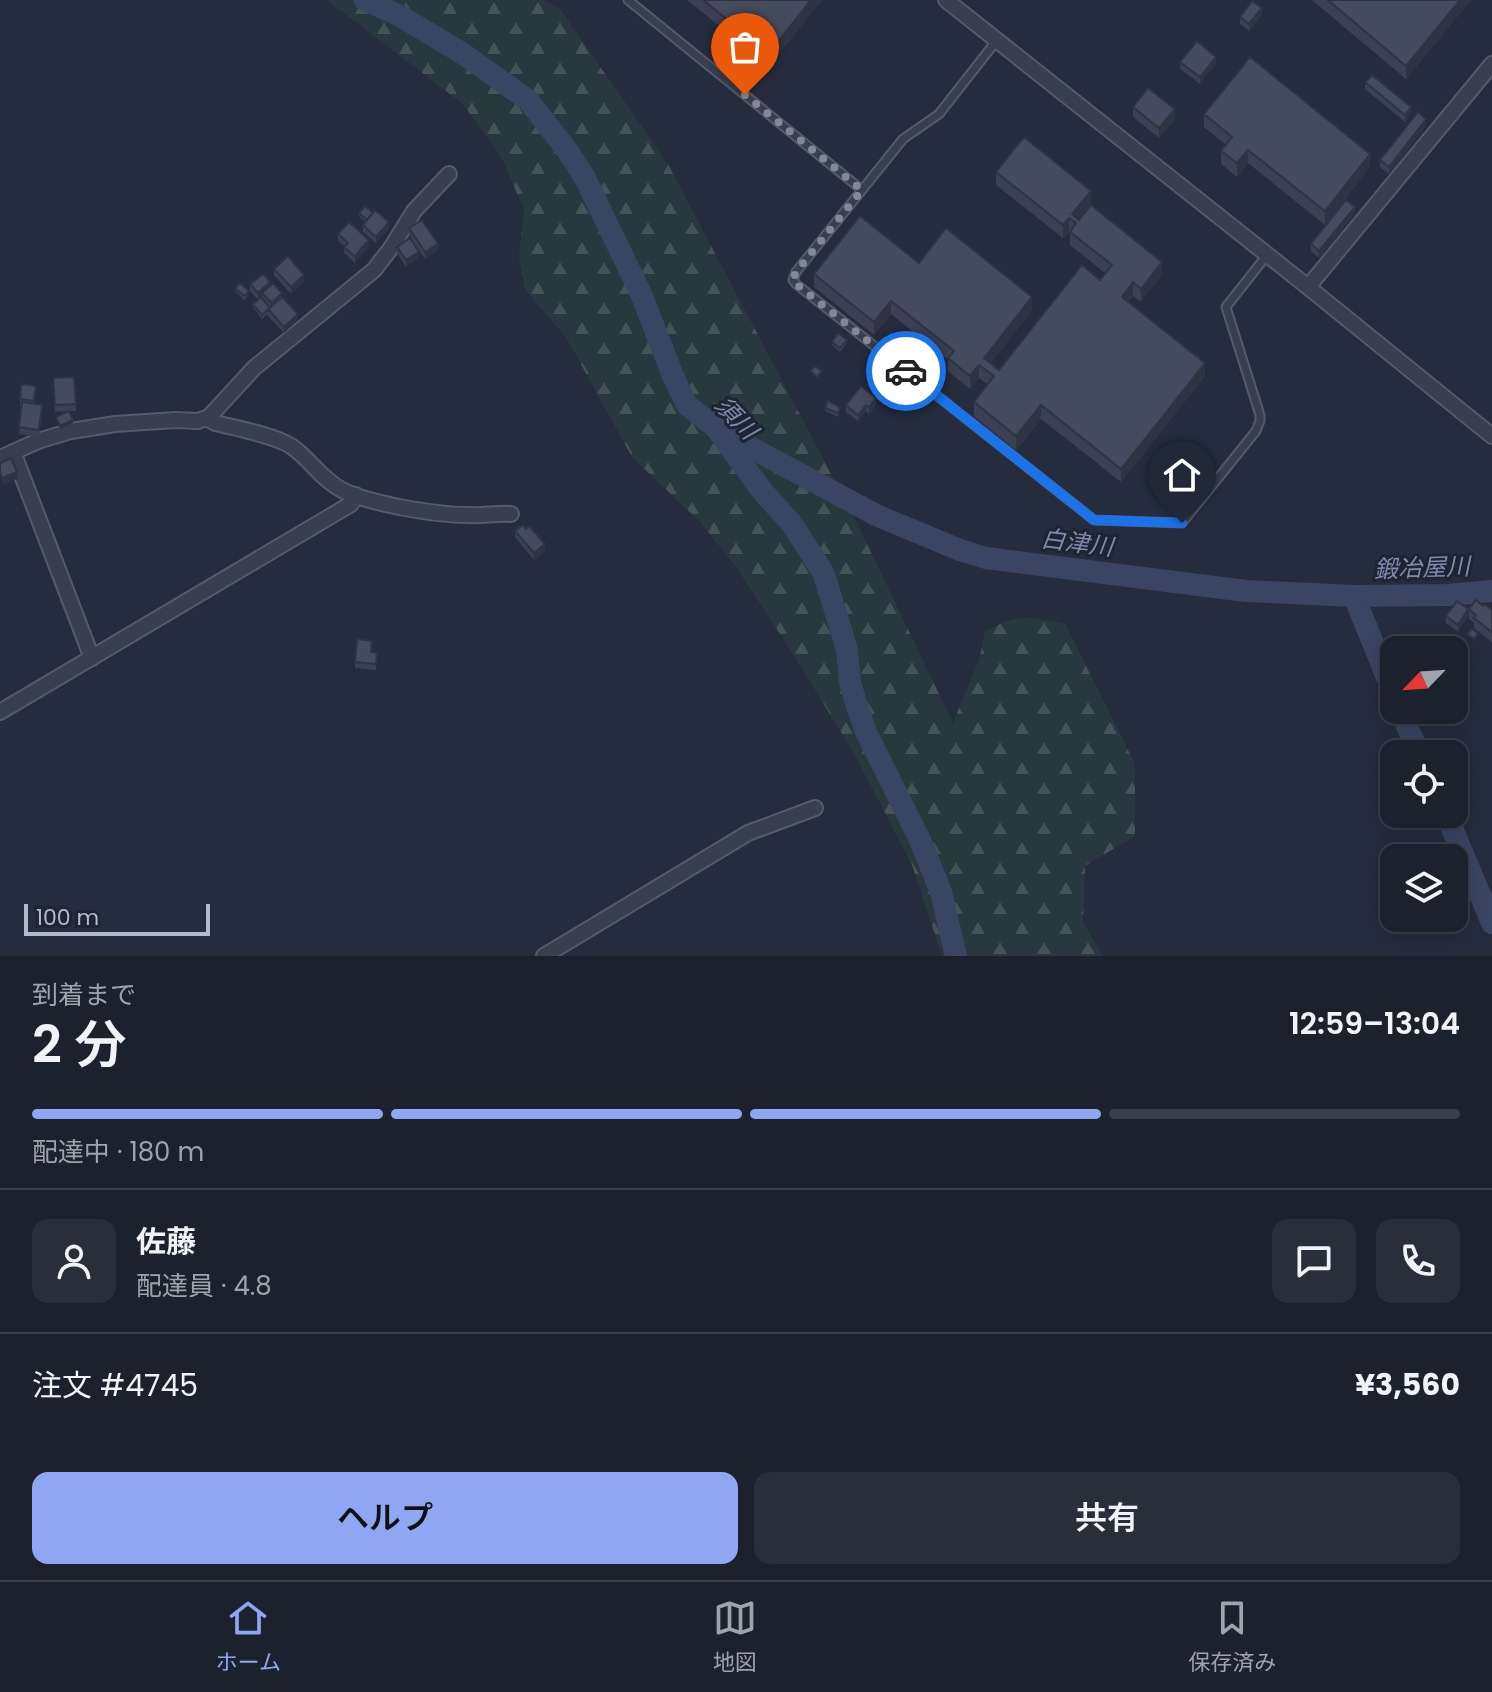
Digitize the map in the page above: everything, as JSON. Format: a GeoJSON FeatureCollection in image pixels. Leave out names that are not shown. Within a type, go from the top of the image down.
{"type":"FeatureCollection","features":[{"type":"Feature","properties":{"kind":"street"},"geometry":{"type":"LineString","coordinates":[[946,0],[1492,436]]}},
{"type":"Feature","properties":{"kind":"street"},"geometry":{"type":"LineString","coordinates":[[1308,287],[1492,64]]}},
{"type":"Feature","properties":{"kind":"street"},"geometry":{"type":"LineString","coordinates":[[92,658],[7,455],[71,431],[115,424],[198,421],[214,413],[254,368],[374,270],[414,211],[449,174]]}},
{"type":"Feature","properties":{"kind":"street"},"geometry":{"type":"LineString","coordinates":[[206,418],[287,443],[329,483],[356,495],[450,514],[511,514]]}},
{"type":"Feature","properties":{"kind":"street"},"geometry":{"type":"LineString","coordinates":[[0,712],[351,504],[356,495]]}},
{"type":"Feature","properties":{"kind":"street"},"geometry":{"type":"LineString","coordinates":[[544,956],[748,833],[815,808]]}},
{"type":"Feature","properties":{"kind":"lane"},"geometry":{"type":"LineString","coordinates":[[628,0],[862,190]]}},
{"type":"Feature","properties":{"kind":"lane"},"geometry":{"type":"LineString","coordinates":[[997,40],[939,114],[903,139],[796,272],[793,280],[1094,520],[1182,523],[1256,431],[1260,415],[1226,307],[1267,255]]}},
{"type":"Feature","properties":{"kind":"green space"},"geometry":{"type":"Polygon","coordinates":[[[327,0],[544,0],[560,9],[668,164],[856,521],[953,723],[979,660],[985,632],[1007,621],[1024,618],[1065,624],[1135,764],[1135,836],[1085,866],[1083,922],[1103,956],[942,956],[912,865],[855,755],[793,654],[736,567],[700,522],[632,457],[567,339],[525,289],[519,257],[524,210],[502,158],[463,104],[327,0]]]}},
{"type":"Feature","properties":{"kind":"building"},"geometry":{"type":"Polygon","coordinates":[[[703,0],[811,0],[769,53],[703,0]]]}},
{"type":"Feature","properties":{"kind":"building"},"geometry":{"type":"Polygon","coordinates":[[[1328,0],[1460,0],[1406,66],[1328,0]]]}},
{"type":"Feature","properties":{"kind":"building"},"geometry":{"type":"Polygon","coordinates":[[[1252,1],[1262,8],[1249,24],[1240,17],[1252,1]]]}},
{"type":"Feature","properties":{"kind":"building"},"geometry":{"type":"Polygon","coordinates":[[[1197,41],[1216,57],[1200,77],[1180,62],[1197,41]]]}},
{"type":"Feature","properties":{"kind":"building"},"geometry":{"type":"Polygon","coordinates":[[[1250,57],[1370,154],[1325,211],[1248,150],[1237,163],[1221,151],[1232,137],[1204,114],[1250,57]]]}},
{"type":"Feature","properties":{"kind":"building"},"geometry":{"type":"Polygon","coordinates":[[[1372,75],[1411,107],[1405,115],[1365,82],[1372,75]]]}},
{"type":"Feature","properties":{"kind":"building"},"geometry":{"type":"Polygon","coordinates":[[[1148,88],[1175,109],[1159,128],[1133,107],[1148,88]]]}},
{"type":"Feature","properties":{"kind":"building"},"geometry":{"type":"Polygon","coordinates":[[[1418,112],[1426,119],[1389,167],[1380,160],[1418,112]]]}},
{"type":"Feature","properties":{"kind":"building"},"geometry":{"type":"Polygon","coordinates":[[[1024,137],[1091,191],[1072,214],[1079,220],[1091,205],[1162,262],[1141,289],[1133,282],[1122,297],[1205,363],[1121,469],[1041,405],[1016,436],[974,402],[994,376],[979,365],[970,376],[948,358],[954,351],[891,301],[874,322],[814,274],[860,216],[919,263],[946,228],[1032,297],[984,358],[999,370],[1082,265],[1100,280],[1112,265],[1070,232],[1076,223],[1069,218],[1063,225],[996,172],[1024,137]]]}},
{"type":"Feature","properties":{"kind":"building"},"geometry":{"type":"Polygon","coordinates":[[[1346,200],[1355,207],[1319,251],[1311,244],[1346,200]]]}},
{"type":"Feature","properties":{"kind":"building"},"geometry":{"type":"Polygon","coordinates":[[[365,206],[373,213],[367,220],[359,213],[365,206]]]}},
{"type":"Feature","properties":{"kind":"building"},"geometry":{"type":"Polygon","coordinates":[[[375,210],[389,222],[376,237],[363,225],[375,210]]]}},
{"type":"Feature","properties":{"kind":"building"},"geometry":{"type":"Polygon","coordinates":[[[422,220],[438,244],[425,252],[409,228],[422,220]]]}},
{"type":"Feature","properties":{"kind":"building"},"geometry":{"type":"Polygon","coordinates":[[[349,222],[369,240],[355,256],[344,247],[348,243],[338,234],[349,222]]]}},
{"type":"Feature","properties":{"kind":"building"},"geometry":{"type":"Polygon","coordinates":[[[410,238],[419,252],[406,260],[397,247],[410,238]]]}},
{"type":"Feature","properties":{"kind":"building"},"geometry":{"type":"Polygon","coordinates":[[[288,256],[304,275],[291,287],[274,269],[288,256]]]}},
{"type":"Feature","properties":{"kind":"building"},"geometry":{"type":"Polygon","coordinates":[[[263,274],[270,282],[258,293],[250,284],[263,274]]]}},
{"type":"Feature","properties":{"kind":"building"},"geometry":{"type":"Polygon","coordinates":[[[240,283],[249,291],[245,296],[235,289],[240,283]]]}},
{"type":"Feature","properties":{"kind":"building"},"geometry":{"type":"Polygon","coordinates":[[[273,283],[282,293],[272,303],[262,293],[273,283]]]}},
{"type":"Feature","properties":{"kind":"building"},"geometry":{"type":"Polygon","coordinates":[[[261,297],[270,308],[262,315],[253,304],[261,297]]]}},
{"type":"Feature","properties":{"kind":"building"},"geometry":{"type":"Polygon","coordinates":[[[282,297],[298,314],[284,327],[268,309],[282,297]]]}},
{"type":"Feature","properties":{"kind":"building"},"geometry":{"type":"Polygon","coordinates":[[[838,333],[847,340],[840,348],[832,342],[838,333]]]}},
{"type":"Feature","properties":{"kind":"building"},"geometry":{"type":"Polygon","coordinates":[[[815,366],[822,371],[817,377],[810,371],[815,366]]]}},
{"type":"Feature","properties":{"kind":"building"},"geometry":{"type":"Polygon","coordinates":[[[74,377],[76,404],[55,405],[53,378],[74,377]]]}},
{"type":"Feature","properties":{"kind":"building"},"geometry":{"type":"Polygon","coordinates":[[[21,384],[36,386],[34,401],[20,399],[21,384]]]}},
{"type":"Feature","properties":{"kind":"building"},"geometry":{"type":"Polygon","coordinates":[[[861,386],[876,398],[858,415],[846,405],[861,386]]]}},
{"type":"Feature","properties":{"kind":"building"},"geometry":{"type":"Polygon","coordinates":[[[828,401],[840,407],[838,413],[825,408],[828,401]]]}},
{"type":"Feature","properties":{"kind":"building"},"geometry":{"type":"Polygon","coordinates":[[[22,402],[42,405],[39,430],[19,427],[22,402]]]}},
{"type":"Feature","properties":{"kind":"building"},"geometry":{"type":"Polygon","coordinates":[[[69,411],[73,420],[60,426],[56,417],[69,411]]]}},
{"type":"Feature","properties":{"kind":"building"},"geometry":{"type":"Polygon","coordinates":[[[11,458],[17,472],[2,478],[0,463],[11,458]]]}},
{"type":"Feature","properties":{"kind":"building"},"geometry":{"type":"Polygon","coordinates":[[[523,525],[526,529],[529,526],[545,544],[534,553],[515,531],[523,525]]]}},
{"type":"Feature","properties":{"kind":"building"},"geometry":{"type":"Polygon","coordinates":[[[1476,600],[1492,610],[1492,632],[1474,618],[1476,615],[1469,609],[1476,600]]]}},
{"type":"Feature","properties":{"kind":"building"},"geometry":{"type":"Polygon","coordinates":[[[1457,601],[1468,609],[1458,625],[1446,616],[1457,601]]]}},
{"type":"Feature","properties":{"kind":"building"},"geometry":{"type":"Polygon","coordinates":[[[1472,629],[1478,633],[1474,639],[1467,634],[1472,629]]]}},
{"type":"Feature","properties":{"kind":"building"},"geometry":{"type":"Polygon","coordinates":[[[357,639],[372,641],[371,652],[377,653],[376,664],[355,662],[357,639]]]}},
{"type":"Feature","properties":{"kind":"waterway","name":"須川"},"geometry":{"type":"LineString","coordinates":[[365,0],[400,16],[462,53],[528,100],[585,178],[642,296],[687,405],[716,428],[763,492],[792,524],[824,574],[847,650],[850,682],[866,732],[919,838],[941,892],[956,956]]}},
{"type":"Feature","properties":{"kind":"waterway","name":"白津川"},"geometry":{"type":"LineString","coordinates":[[724,433],[876,515],[986,558],[1246,591],[1354,596],[1448,595],[1492,591]]}},
{"type":"Feature","properties":{"kind":"waterway","name":"白津川"},"geometry":{"type":"LineString","coordinates":[[1354,596],[1380,660]]}},
{"type":"Feature","properties":{"kind":"waterway","name":"白津川"},"geometry":{"type":"LineString","coordinates":[[1406,724],[1413,740]]}},
{"type":"Feature","properties":{"kind":"waterway","name":"白津川"},"geometry":{"type":"LineString","coordinates":[[1452,828],[1492,923]]}},
{"type":"Feature","properties":{"kind":"way so far"},"geometry":{"type":"LineString","coordinates":[[745,95],[862,190],[796,272],[793,280],[906,371]]}},
{"type":"Feature","properties":{"kind":"route"},"geometry":{"type":"LineString","coordinates":[[906,371],[1094,520],[1182,523]]}},
{"type":"Feature","properties":{"kind":"water label","name":"鍛冶屋川"},"geometry":{"type":"Point","coordinates":[1422,568]}}]}
